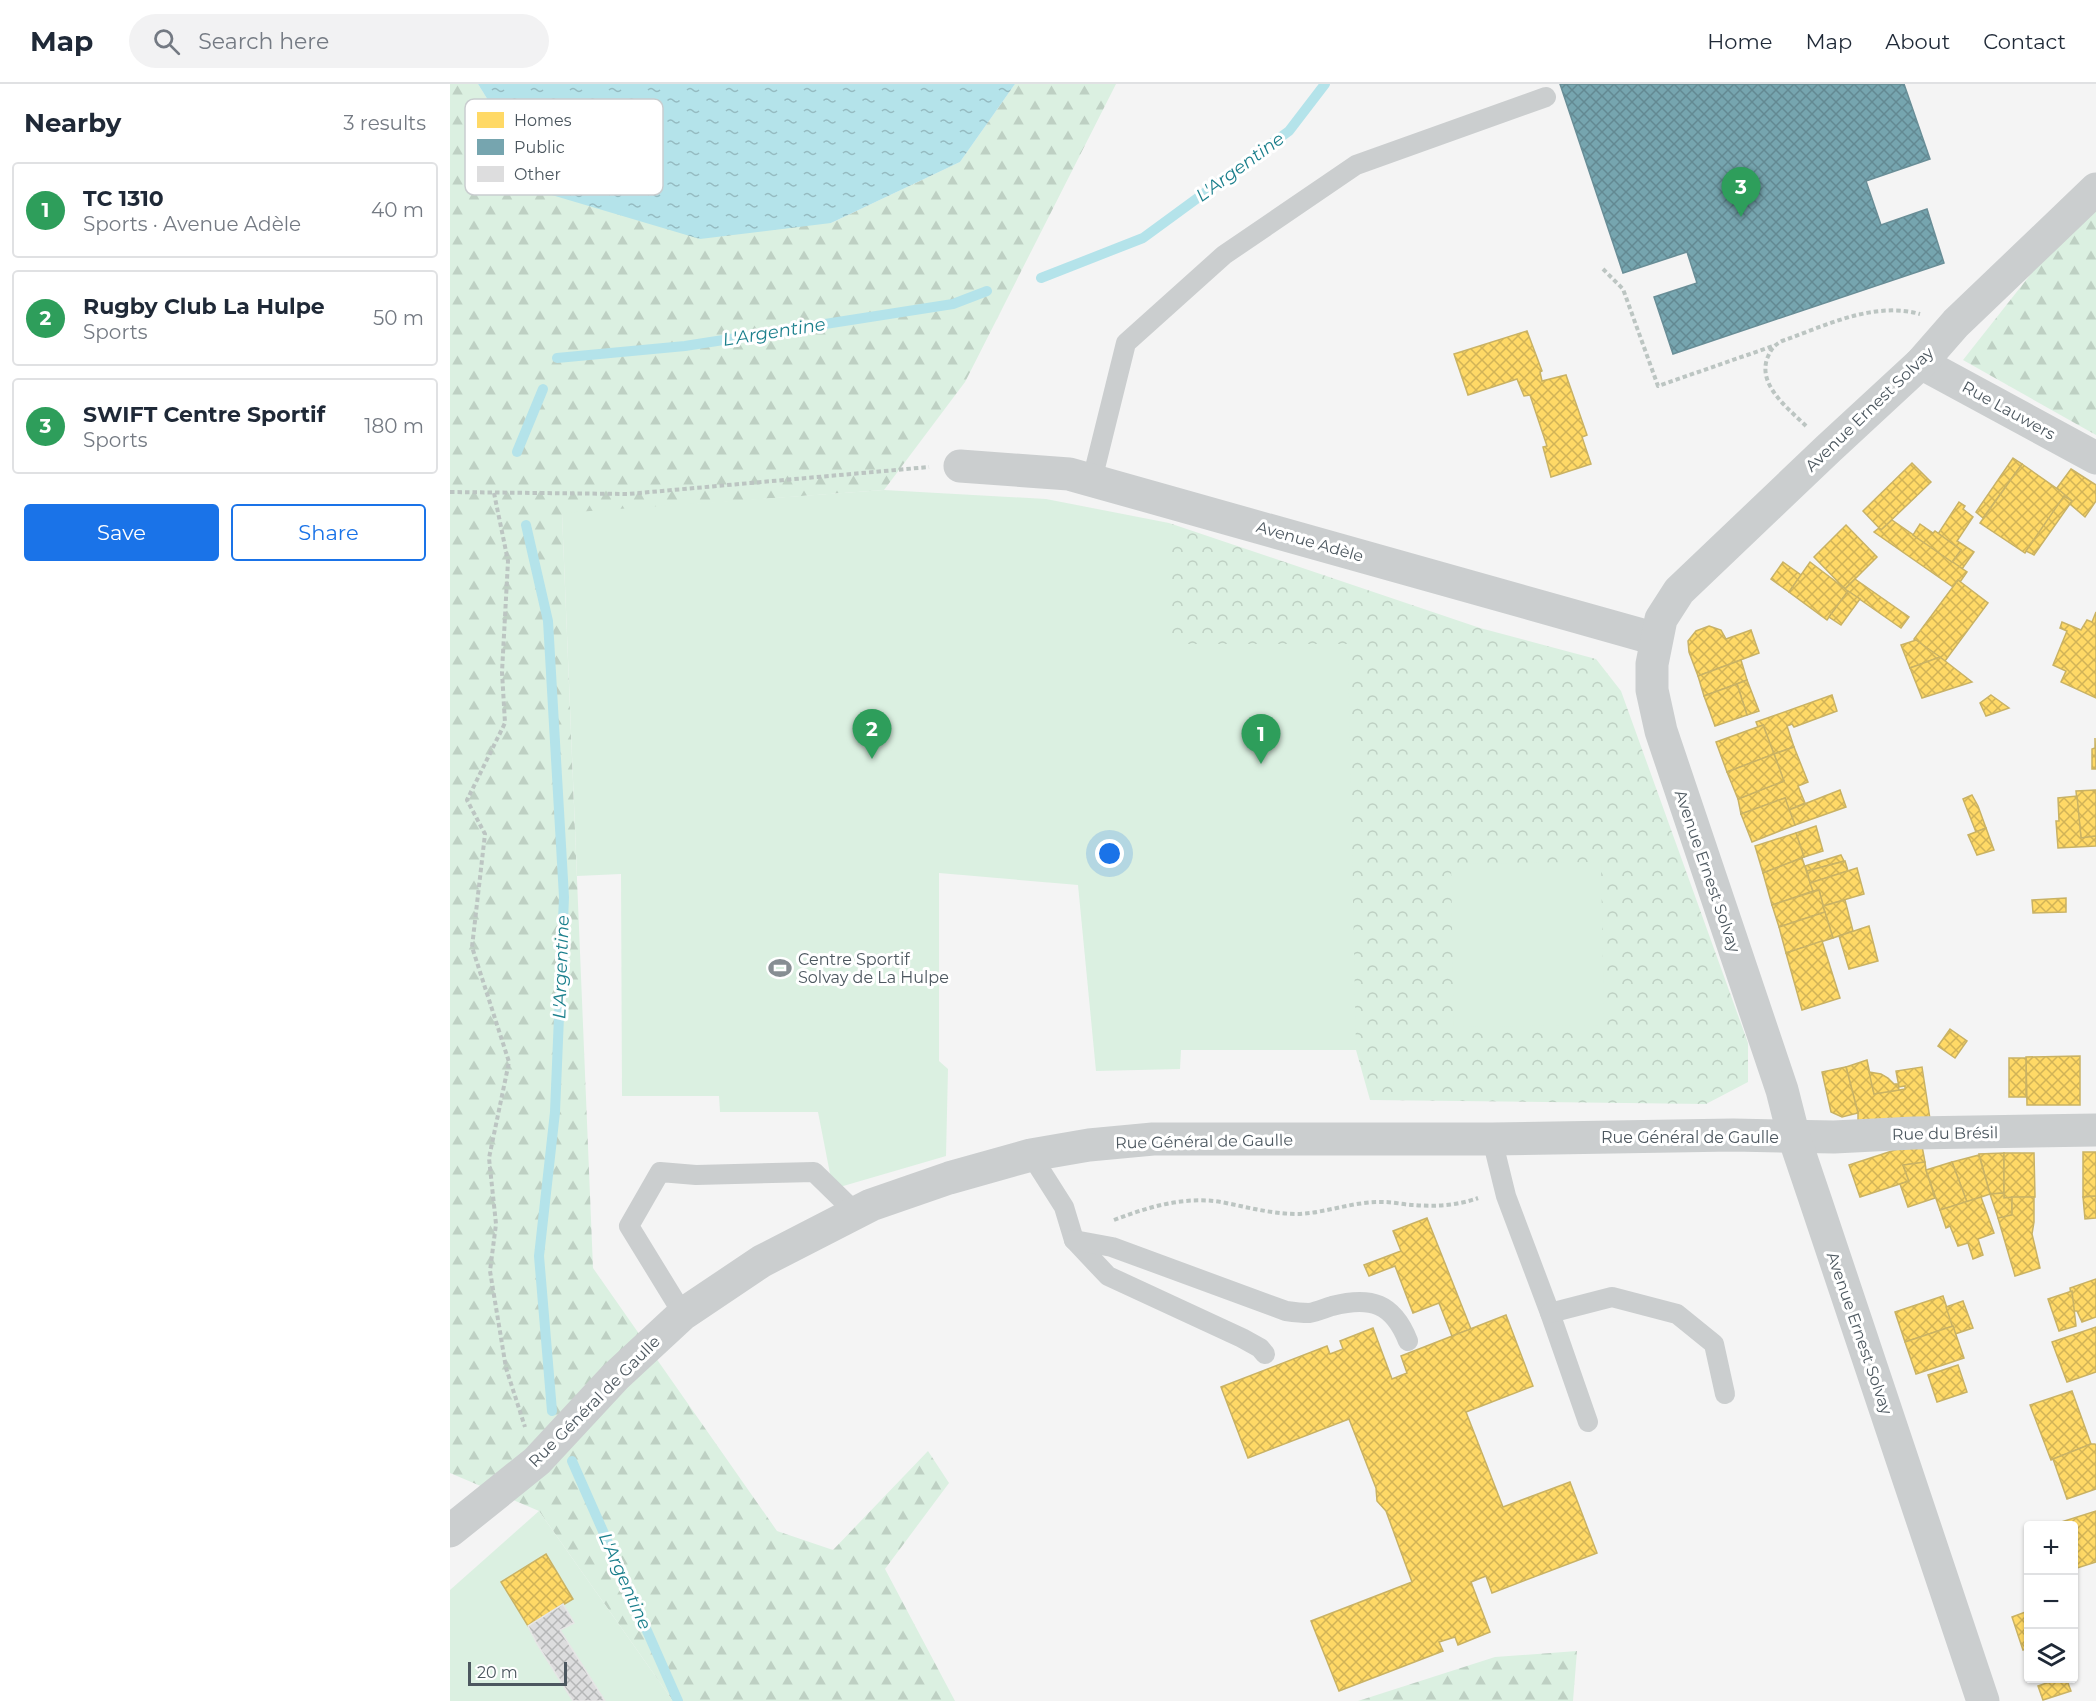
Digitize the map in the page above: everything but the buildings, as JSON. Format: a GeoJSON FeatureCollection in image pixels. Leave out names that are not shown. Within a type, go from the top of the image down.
{"type":"FeatureCollection","features":[{"type":"Feature","properties":{"kind":"street","name":"Avenue Ernest Solvay"},"geometry":{"type":"LineString","coordinates":[[1983,1701],[1661,731],[1653,690],[1652,664],[1661,619],[1679,591],[1828,448],[1922,363],[1956,323],[2096,189]]}},
{"type":"Feature","properties":{"kind":"street","name":"Rue Lauwers"},"geometry":{"type":"LineString","coordinates":[[1922,363],[2096,458]]}},
{"type":"Feature","properties":{"kind":"street","name":"Avenue Adèle"},"geometry":{"type":"LineString","coordinates":[[960,466],[1069,474],[1656,639]]}},
{"type":"Feature","properties":{"kind":"street","name":"Rue du Brésil"},"geometry":{"type":"LineString","coordinates":[[1794,1137],[2096,1130]]}},
{"type":"Feature","properties":{"kind":"street","name":"Rue Général de Gaulle"},"geometry":{"type":"LineString","coordinates":[[450,1531],[537,1461],[615,1377],[683,1314],[762,1261],[855,1212],[950,1178],[1030,1155],[1089,1145],[1153,1139],[1492,1139],[1733,1135],[1794,1137]]}},
{"type":"Feature","properties":{"kind":"lane"},"geometry":{"type":"LineString","coordinates":[[1092,480],[1125,343],[1224,255],[1356,165],[1546,97]]}},
{"type":"Feature","properties":{"kind":"lane"},"geometry":{"type":"LineString","coordinates":[[1492,1139],[1505,1189],[1588,1422]]}},
{"type":"Feature","properties":{"kind":"lane"},"geometry":{"type":"LineString","coordinates":[[1030,1155],[1064,1207],[1074,1240],[1108,1276],[1242,1338],[1260,1348],[1265,1354]]}},
{"type":"Feature","properties":{"kind":"lane"},"geometry":{"type":"LineString","coordinates":[[683,1314],[629,1227],[660,1172],[696,1175],[814,1172],[855,1212]]}},
{"type":"Feature","properties":{"kind":"lane"},"geometry":{"type":"LineString","coordinates":[[1074,1240],[1112,1247],[1286,1311],[1311,1313],[1355,1302],[1374,1302],[1391,1311],[1401,1324],[1408,1341]]}},
{"type":"Feature","properties":{"kind":"lane"},"geometry":{"type":"LineString","coordinates":[[1550,1313],[1612,1297],[1677,1314],[1714,1344],[1725,1394]]}},
{"type":"Feature","properties":{"kind":"path"},"geometry":{"type":"LineString","coordinates":[[1603,269],[1623,289],[1658,386],[1870,311],[1912,312],[1923,315]]}},
{"type":"Feature","properties":{"kind":"path"},"geometry":{"type":"LineString","coordinates":[[1773,346],[1766,362],[1765,374],[1772,390],[1828,448]]}},
{"type":"Feature","properties":{"kind":"path"},"geometry":{"type":"LineString","coordinates":[[450,492],[628,494],[904,468],[960,466]]}},
{"type":"Feature","properties":{"kind":"path"},"geometry":{"type":"LineString","coordinates":[[494,493],[508,561],[502,672],[505,723],[467,800],[485,834],[472,946],[509,1062],[489,1158],[495,1224],[490,1271],[506,1368],[537,1461]]}},
{"type":"Feature","properties":{"kind":"path"},"geometry":{"type":"LineString","coordinates":[[1074,1240],[1104,1223],[1174,1201],[1218,1202],[1269,1212],[1300,1214],[1348,1205],[1383,1202],[1417,1206],[1467,1202],[1505,1189]]}},
{"type":"Feature","properties":{"kind":"green space"},"geometry":{"type":"Polygon","coordinates":[[[450,84],[478,84],[487,99],[465,99],[465,195],[564,195],[831,223],[960,162],[1015,84],[1116,84],[965,382],[884,490],[562,514],[593,1268],[777,1531],[833,1550],[928,1451],[949,1483],[885,1569],[955,1701],[673,1701],[539,1511],[450,1473],[450,84]]]}},
{"type":"Feature","properties":{"kind":"green space"},"geometry":{"type":"Polygon","coordinates":[[[2096,205],[2096,435],[1963,360],[2053,246],[2096,205]]]}},
{"type":"Feature","properties":{"kind":"green space"},"geometry":{"type":"Polygon","coordinates":[[[884,490],[1046,499],[1169,523],[1169,644],[1348,644],[1356,1050],[1181,1050],[1180,1069],[1096,1071],[1078,885],[939,873],[939,1061],[948,1069],[946,1156],[833,1189],[818,1112],[720,1112],[719,1096],[622,1096],[621,874],[577,876],[562,513],[884,490]]]}},
{"type":"Feature","properties":{"kind":"green space"},"geometry":{"type":"Polygon","coordinates":[[[1169,523],[1480,628],[1596,659],[1621,691],[1748,1043],[1748,1082],[1706,1104],[1370,1100],[1356,1050],[1169,644],[1169,523]]]}},
{"type":"Feature","properties":{"kind":"green space"},"geometry":{"type":"Polygon","coordinates":[[[1601,862],[1604,1025],[1454,1027],[1451,864],[1601,862]]]}},
{"type":"Feature","properties":{"kind":"green space"},"geometry":{"type":"Polygon","coordinates":[[[539,1511],[673,1701],[450,1701],[450,1590],[539,1511]]]}},
{"type":"Feature","properties":{"kind":"green space"},"geometry":{"type":"Polygon","coordinates":[[[1577,1651],[1573,1701],[1358,1701],[1495,1657],[1577,1651]]]}},
{"type":"Feature","properties":{"kind":"water"},"geometry":{"type":"Polygon","coordinates":[[[478,84],[1015,84],[960,162],[831,223],[700,239],[552,195],[663,195],[663,99],[487,99],[478,84]]]}},
{"type":"Feature","properties":{"kind":"waterway","name":"L'Argentine"},"geometry":{"type":"LineString","coordinates":[[1041,278],[1143,238],[1289,131],[1325,84]]}},
{"type":"Feature","properties":{"kind":"waterway","name":"L'Argentine"},"geometry":{"type":"LineString","coordinates":[[557,358],[685,346],[953,304],[987,291]]}},
{"type":"Feature","properties":{"kind":"waterway","name":"L'Argentine"},"geometry":{"type":"LineString","coordinates":[[517,452],[543,389]]}},
{"type":"Feature","properties":{"kind":"waterway","name":"L'Argentine"},"geometry":{"type":"LineString","coordinates":[[526,525],[548,621],[564,897],[555,1112],[539,1256],[552,1411]]}},
{"type":"Feature","properties":{"kind":"waterway","name":"L'Argentine"},"geometry":{"type":"LineString","coordinates":[[572,1461],[678,1701]]}},
{"type":"Feature","properties":{"kind":"place","name":"SWIFT Centre Sportif"},"geometry":{"type":"Point","coordinates":[1741,217]}},
{"type":"Feature","properties":{"kind":"place","name":"Rugby Club La Hulpe"},"geometry":{"type":"Point","coordinates":[872,759]}},
{"type":"Feature","properties":{"kind":"place","name":"TC 1310"},"geometry":{"type":"Point","coordinates":[1261,764]}},
{"type":"Feature","properties":{"kind":"place","name":"Centre Sportif Solvay de La Hulpe"},"geometry":{"type":"Point","coordinates":[780,968]}}]}
